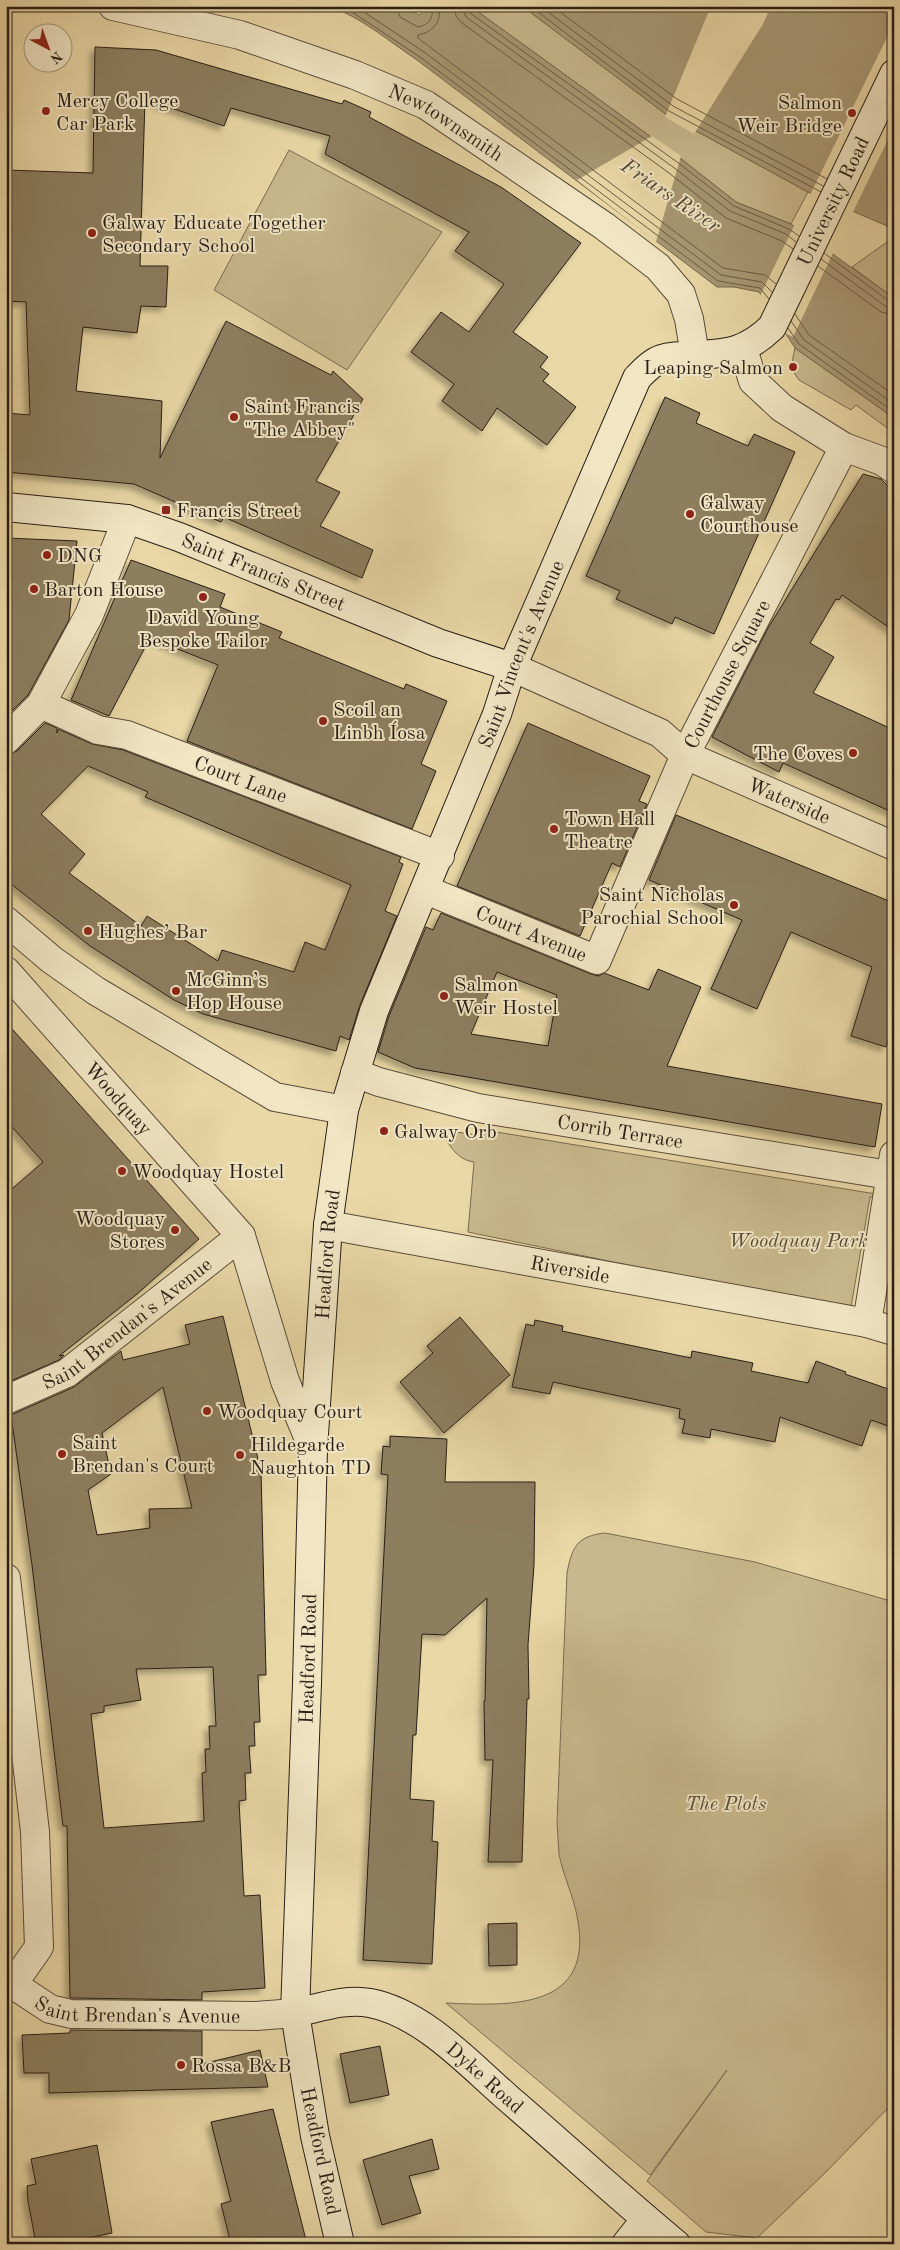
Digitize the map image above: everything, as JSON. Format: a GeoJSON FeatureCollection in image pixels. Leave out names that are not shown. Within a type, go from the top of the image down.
{"type":"FeatureCollection","features":[{"type":"Feature","properties":{"kind":"street","name":"Newtownsmith"},"geometry":{"type":"LineString","coordinates":[[113,6],[240,35],[355,75],[426,105],[604,226],[658,267],[682,294],[689,319],[695,355]]}},
{"type":"Feature","properties":{"kind":"street","name":"University Road"},"geometry":{"type":"LineString","coordinates":[[772,327],[894,74]]}},
{"type":"Feature","properties":{"kind":"street","name":"Saint Vincent's Avenue"},"geometry":{"type":"LineString","coordinates":[[355,1073],[374,1011],[426,890],[497,714],[512,667],[637,378],[647,367],[659,359],[725,353],[743,349],[758,341],[772,327]]}},
{"type":"Feature","properties":{"kind":"street"},"geometry":{"type":"LineString","coordinates":[[743,349],[753,381],[782,408],[844,447],[882,461],[894,469]]}},
{"type":"Feature","properties":{"kind":"street","name":"Courthouse Square"},"geometry":{"type":"LineString","coordinates":[[512,667],[660,733],[685,755],[844,447]]}},
{"type":"Feature","properties":{"kind":"street","name":"Saint Francis Street"},"geometry":{"type":"LineString","coordinates":[[6,507],[127,519],[179,537],[438,643],[512,667]]}},
{"type":"Feature","properties":{"kind":"street"},"geometry":{"type":"LineString","coordinates":[[6,740],[41,704],[89,615],[127,519]]}},
{"type":"Feature","properties":{"kind":"street","name":"Court Lane"},"geometry":{"type":"LineString","coordinates":[[41,704],[98,730],[127,735],[440,856]]}},
{"type":"Feature","properties":{"kind":"street","name":"Waterside"},"geometry":{"type":"LineString","coordinates":[[685,755],[894,846]]}},
{"type":"Feature","properties":{"kind":"street","name":"Court Avenue"},"geometry":{"type":"LineString","coordinates":[[426,890],[597,960],[673,788],[685,755]]}},
{"type":"Feature","properties":{"kind":"street"},"geometry":{"type":"LineString","coordinates":[[6,921],[52,960],[96,991],[275,1097],[344,1110]]}},
{"type":"Feature","properties":{"kind":"street","name":"Woodquay"},"geometry":{"type":"LineString","coordinates":[[6,971],[241,1236],[285,1381],[313,1449]]}},
{"type":"Feature","properties":{"kind":"street","name":"Headford Road"},"geometry":{"type":"LineString","coordinates":[[340,2244],[315,2136],[295,2013],[308,1683],[313,1449],[328,1225],[344,1110],[355,1073]]}},
{"type":"Feature","properties":{"kind":"street","name":"Corrib Terrace"},"geometry":{"type":"LineString","coordinates":[[355,1073],[379,1082],[478,1108],[891,1165]]}},
{"type":"Feature","properties":{"kind":"street"},"geometry":{"type":"LineString","coordinates":[[891,1165],[867,1324],[894,1331]]}},
{"type":"Feature","properties":{"kind":"street","name":"Riverside"},"geometry":{"type":"LineString","coordinates":[[328,1225],[867,1324]]}},
{"type":"Feature","properties":{"kind":"street","name":"Saint Brendan's Avenue"},"geometry":{"type":"LineString","coordinates":[[6,1400],[67,1373],[241,1236]]}},
{"type":"Feature","properties":{"kind":"street","name":"Saint Brendan's Avenue"},"geometry":{"type":"LineString","coordinates":[[6,1578],[35,1832],[39,1947],[10,1982],[50,2008],[71,2014],[256,2016],[295,2013]]}},
{"type":"Feature","properties":{"kind":"street","name":"Dyke Road"},"geometry":{"type":"LineString","coordinates":[[295,2013],[353,2002],[369,2003],[388,2008],[412,2019],[452,2050],[676,2244]]}},
{"type":"Feature","properties":{"kind":"street"},"geometry":{"type":"LineString","coordinates":[[626,2244],[646,2219]]}},
{"type":"Feature","properties":{"kind":"green space"},"geometry":{"type":"Polygon","coordinates":[[[470,6],[522,6],[667,115],[808,192],[791,224],[736,202],[680,158],[470,6]]]}},
{"type":"Feature","properties":{"kind":"green space"},"geometry":{"type":"Polygon","coordinates":[[[289,150],[442,232],[347,370],[214,290],[289,150]]]}},
{"type":"Feature","properties":{"kind":"green space"},"geometry":{"type":"Polygon","coordinates":[[[894,237],[894,298],[852,267],[894,237]]]}},
{"type":"Feature","properties":{"kind":"green space"},"geometry":{"type":"Polygon","coordinates":[[[795,348],[894,418],[894,433],[856,405],[851,410],[799,380],[792,365],[795,348]]]}},
{"type":"Feature","properties":{"kind":"green space","name":"Woodquay Park"},"geometry":{"type":"Polygon","coordinates":[[[478,1129],[876,1194],[876,1197],[870,1197],[851,1307],[652,1270],[468,1232],[474,1162],[468,1161],[454,1151],[447,1141],[443,1130],[477,1135],[478,1129]]]}},
{"type":"Feature","properties":{"kind":"green space","name":"The Plots"},"geometry":{"type":"Polygon","coordinates":[[[605,1533],[755,1562],[894,1602],[894,2117],[890,2106],[827,2171],[757,2238],[706,2232],[647,2181],[727,2070],[650,2175],[446,2003],[497,2004],[521,2002],[543,1996],[561,1986],[574,1970],[580,1947],[577,1916],[559,1854],[557,1823],[567,1573],[571,1556],[577,1544],[588,1537],[605,1533]]]}},
{"type":"Feature","properties":{"kind":"water","name":"Friars River"},"geometry":{"type":"Polygon","coordinates":[[[329,6],[404,6],[419,15],[422,12],[416,6],[470,6],[680,158],[736,202],[791,224],[894,298],[894,418],[795,348],[759,292],[734,287],[717,287],[417,60],[364,23],[329,6]]]}},
{"type":"Feature","properties":{"kind":"water"},"geometry":{"type":"Polygon","coordinates":[[[522,6],[894,6],[894,229],[808,192],[667,115],[522,6]]]}},
{"type":"Feature","properties":{"kind":"pier"},"geometry":{"type":"Polygon","coordinates":[[[711,6],[771,6],[763,24],[694,134],[665,117],[711,6]]]}},
{"type":"Feature","properties":{"kind":"pier"},"geometry":{"type":"Polygon","coordinates":[[[894,23],[894,127],[852,214],[810,195],[894,23]]]}},
{"type":"Feature","properties":{"kind":"pier"},"geometry":{"type":"Polygon","coordinates":[[[652,136],[681,156],[656,242],[577,180],[652,136]]]}},
{"type":"Feature","properties":{"kind":"pier"},"geometry":{"type":"Polygon","coordinates":[[[795,224],[834,251],[793,337],[782,332],[759,298],[795,224]]]}},
{"type":"Feature","properties":{"kind":"building"},"geometry":{"type":"Polygon","coordinates":[[[95,47],[156,50],[342,104],[344,100],[371,112],[369,117],[501,187],[581,243],[513,332],[548,357],[540,367],[549,374],[543,381],[576,407],[547,445],[497,408],[482,431],[442,401],[454,384],[411,352],[441,312],[469,332],[504,284],[455,251],[469,232],[325,154],[330,136],[231,108],[224,126],[145,99],[140,266],[168,266],[166,307],[141,306],[137,333],[83,327],[76,391],[162,401],[160,458],[226,321],[331,375],[333,371],[363,399],[316,481],[340,492],[320,526],[373,550],[362,578],[224,517],[221,522],[134,484],[6,472],[6,413],[30,415],[26,302],[6,301],[6,170],[93,173],[95,47]]]}},
{"type":"Feature","properties":{"kind":"building","name":"Galway Courthouse"},"geometry":{"type":"Polygon","coordinates":[[[665,397],[700,413],[696,423],[748,446],[754,434],[795,452],[714,634],[675,617],[672,624],[616,599],[620,591],[586,576],[665,397]]]}},
{"type":"Feature","properties":{"kind":"building"},"geometry":{"type":"Polygon","coordinates":[[[863,474],[881,479],[894,492],[894,631],[842,595],[839,600],[836,599],[810,643],[834,657],[813,693],[894,730],[894,813],[783,763],[779,772],[712,737],[768,628],[863,474]]]}},
{"type":"Feature","properties":{"kind":"building"},"geometry":{"type":"Polygon","coordinates":[[[6,538],[77,541],[69,620],[28,695],[6,717],[6,538]]]}},
{"type":"Feature","properties":{"kind":"building","name":"Scoil an Linbh Íosa"},"geometry":{"type":"Polygon","coordinates":[[[131,560],[225,594],[220,607],[282,632],[279,638],[404,689],[406,684],[447,701],[421,764],[436,771],[412,829],[187,741],[218,665],[150,638],[109,716],[71,700],[131,560]]]}},
{"type":"Feature","properties":{"kind":"building"},"geometry":{"type":"Polygon","coordinates":[[[45,723],[57,728],[57,733],[58,729],[92,744],[123,750],[401,857],[399,862],[403,864],[385,911],[397,916],[360,1005],[349,1040],[340,1036],[336,1051],[203,1014],[174,1000],[90,946],[6,880],[6,755],[17,751],[45,723]],[[88,766],[41,814],[85,854],[69,873],[141,926],[147,916],[218,961],[222,950],[294,972],[305,942],[325,950],[351,885],[145,797],[148,792],[88,766]]]}},
{"type":"Feature","properties":{"kind":"building","name":"Town Hall Theatre"},"geometry":{"type":"Polygon","coordinates":[[[528,723],[650,776],[639,801],[647,804],[620,867],[612,863],[580,936],[457,886],[528,723]]]}},
{"type":"Feature","properties":{"kind":"building","name":"Saint Nicholas Parochial School"},"geometry":{"type":"Polygon","coordinates":[[[676,815],[894,903],[894,1022],[886,1047],[851,1036],[872,967],[791,932],[757,1009],[711,989],[742,920],[649,880],[676,815]]]}},
{"type":"Feature","properties":{"kind":"building"},"geometry":{"type":"Polygon","coordinates":[[[441,913],[591,974],[599,976],[604,973],[649,990],[658,969],[701,987],[667,1066],[882,1104],[875,1147],[415,1068],[378,1052],[389,1016],[426,927],[433,930],[441,913]],[[497,972],[471,1034],[548,1046],[557,995],[497,972]]]}},
{"type":"Feature","properties":{"kind":"building"},"geometry":{"type":"Polygon","coordinates":[[[6,1022],[199,1239],[137,1294],[59,1356],[64,1355],[59,1360],[6,1383],[6,1194],[43,1162],[6,1120],[6,1022]]]}},
{"type":"Feature","properties":{"kind":"building"},"geometry":{"type":"Polygon","coordinates":[[[223,1316],[261,1471],[266,1675],[258,1675],[260,1722],[254,1722],[255,1746],[249,1746],[251,1773],[245,1773],[246,1800],[239,1801],[244,1896],[260,1895],[265,1988],[202,1992],[202,2000],[70,1998],[67,1826],[63,1826],[32,1565],[11,1415],[74,1387],[121,1351],[123,1360],[190,1344],[185,1325],[223,1316]],[[163,1387],[102,1433],[111,1474],[88,1490],[97,1535],[150,1528],[149,1509],[192,1508],[163,1387]],[[213,1667],[136,1669],[141,1700],[104,1706],[104,1712],[91,1714],[104,1828],[204,1821],[202,1773],[206,1772],[205,1749],[210,1749],[209,1726],[216,1726],[213,1667]]]}},
{"type":"Feature","properties":{"kind":"building"},"geometry":{"type":"Polygon","coordinates":[[[460,1317],[510,1375],[444,1433],[400,1382],[433,1353],[427,1346],[460,1317]]]}},
{"type":"Feature","properties":{"kind":"building"},"geometry":{"type":"Polygon","coordinates":[[[535,1320],[563,1326],[562,1331],[691,1358],[692,1351],[753,1363],[751,1371],[808,1383],[816,1361],[846,1372],[845,1374],[894,1391],[894,1428],[871,1420],[862,1446],[780,1417],[775,1442],[711,1429],[710,1438],[682,1433],[685,1420],[679,1418],[680,1409],[553,1382],[550,1394],[512,1387],[526,1324],[534,1326],[535,1320]]]}},
{"type":"Feature","properties":{"kind":"building"},"geometry":{"type":"Polygon","coordinates":[[[390,1436],[447,1439],[445,1482],[535,1482],[534,1565],[528,1645],[529,1699],[527,1699],[522,1862],[488,1862],[493,1760],[485,1760],[484,1701],[487,1598],[445,1635],[422,1634],[416,1735],[413,1735],[410,1799],[434,1801],[432,1841],[438,1842],[432,1964],[363,1960],[388,1475],[381,1474],[383,1446],[390,1447],[390,1436]]]}},
{"type":"Feature","properties":{"kind":"building"},"geometry":{"type":"Polygon","coordinates":[[[517,1923],[517,1965],[489,1966],[488,1924],[517,1923]]]}},
{"type":"Feature","properties":{"kind":"building"},"geometry":{"type":"Polygon","coordinates":[[[70,2030],[202,2031],[202,2064],[260,2050],[268,2087],[49,2093],[49,2073],[24,2073],[22,2035],[70,2033],[70,2030]]]}},
{"type":"Feature","properties":{"kind":"building"},"geometry":{"type":"Polygon","coordinates":[[[380,2046],[389,2095],[350,2103],[340,2054],[380,2046]]]}},
{"type":"Feature","properties":{"kind":"building"},"geometry":{"type":"Polygon","coordinates":[[[273,2109],[307,2244],[265,2244],[263,2238],[231,2244],[221,2204],[231,2201],[211,2122],[273,2109]]]}},
{"type":"Feature","properties":{"kind":"building"},"geometry":{"type":"Polygon","coordinates":[[[432,2139],[439,2169],[409,2176],[421,2213],[382,2225],[363,2160],[432,2139]]]}},
{"type":"Feature","properties":{"kind":"building"},"geometry":{"type":"Polygon","coordinates":[[[97,2145],[112,2233],[57,2244],[36,2244],[27,2186],[36,2184],[31,2159],[97,2145]]]}},
{"type":"Feature","properties":{"kind":"place","name":"Mercy College Car Park"},"geometry":{"type":"Point","coordinates":[46,111]}},
{"type":"Feature","properties":{"kind":"place","name":"Salmon Weir Bridge"},"geometry":{"type":"Point","coordinates":[852,113]}},
{"type":"Feature","properties":{"kind":"place","name":"Galway Educate Together Secondary School"},"geometry":{"type":"Point","coordinates":[92,233]}},
{"type":"Feature","properties":{"kind":"place","name":"Leaping Salmon"},"geometry":{"type":"Point","coordinates":[793,367]}},
{"type":"Feature","properties":{"kind":"place","name":"Saint Francis \"The Abbey\""},"geometry":{"type":"Point","coordinates":[234,417]}},
{"type":"Feature","properties":{"kind":"place","name":"Francis Street"},"geometry":{"type":"Point","coordinates":[166,510]}},
{"type":"Feature","properties":{"kind":"place","name":"Galway Courthouse"},"geometry":{"type":"Point","coordinates":[690,514]}},
{"type":"Feature","properties":{"kind":"place","name":"DNG"},"geometry":{"type":"Point","coordinates":[47,555]}},
{"type":"Feature","properties":{"kind":"place","name":"Barton House"},"geometry":{"type":"Point","coordinates":[34,589]}},
{"type":"Feature","properties":{"kind":"place","name":"David Young Bespoke Tailor"},"geometry":{"type":"Point","coordinates":[203,597]}},
{"type":"Feature","properties":{"kind":"place","name":"Scoil an Linbh Íosa"},"geometry":{"type":"Point","coordinates":[323,721]}},
{"type":"Feature","properties":{"kind":"place","name":"The Coves"},"geometry":{"type":"Point","coordinates":[853,753]}},
{"type":"Feature","properties":{"kind":"place","name":"Town Hall Theatre"},"geometry":{"type":"Point","coordinates":[554,829]}},
{"type":"Feature","properties":{"kind":"place","name":"Saint Nicholas Parochial School"},"geometry":{"type":"Point","coordinates":[734,905]}},
{"type":"Feature","properties":{"kind":"place","name":"Hughes’ Bar"},"geometry":{"type":"Point","coordinates":[88,931]}},
{"type":"Feature","properties":{"kind":"place","name":"McGinn’s Hop House"},"geometry":{"type":"Point","coordinates":[176,991]}},
{"type":"Feature","properties":{"kind":"place","name":"Salmon Weir Hostel"},"geometry":{"type":"Point","coordinates":[444,996]}},
{"type":"Feature","properties":{"kind":"place","name":"Galway Orb"},"geometry":{"type":"Point","coordinates":[384,1131]}},
{"type":"Feature","properties":{"kind":"place","name":"Woodquay Hostel"},"geometry":{"type":"Point","coordinates":[122,1171]}},
{"type":"Feature","properties":{"kind":"place","name":"Woodquay Stores"},"geometry":{"type":"Point","coordinates":[175,1230]}},
{"type":"Feature","properties":{"kind":"place","name":"Woodquay Court"},"geometry":{"type":"Point","coordinates":[207,1411]}},
{"type":"Feature","properties":{"kind":"place","name":"Saint Brendan's Court"},"geometry":{"type":"Point","coordinates":[62,1454]}},
{"type":"Feature","properties":{"kind":"place","name":"Hildegarde Naughton TD"},"geometry":{"type":"Point","coordinates":[240,1455]}},
{"type":"Feature","properties":{"kind":"place","name":"Rossa B&B"},"geometry":{"type":"Point","coordinates":[181,2065]}}]}
